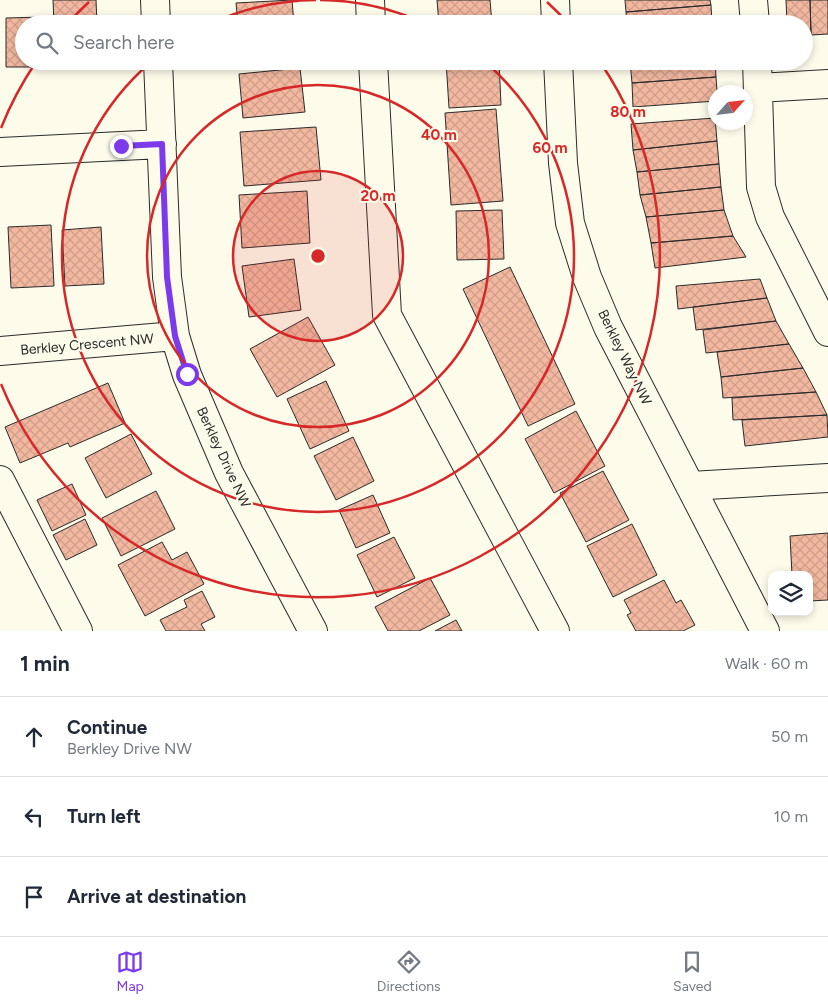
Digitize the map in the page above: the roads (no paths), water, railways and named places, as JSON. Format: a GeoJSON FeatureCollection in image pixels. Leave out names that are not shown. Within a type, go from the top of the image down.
{"type":"FeatureCollection","features":[{"type":"Feature","properties":{"kind":"street"},"geometry":{"type":"LineString","coordinates":[[155,0],[156,15]]}},
{"type":"Feature","properties":{"kind":"street"},"geometry":{"type":"LineString","coordinates":[[370,0],[371,15]]}},
{"type":"Feature","properties":{"kind":"street"},"geometry":{"type":"LineString","coordinates":[[555,0],[556,15]]}},
{"type":"Feature","properties":{"kind":"street"},"geometry":{"type":"LineString","coordinates":[[753,0],[754,15]]}},
{"type":"Feature","properties":{"kind":"street","name":"Berkley Drive NW"},"geometry":{"type":"LineString","coordinates":[[158,70],[167,277],[175,336],[187,374],[229,473],[313,631]]}},
{"type":"Feature","properties":{"kind":"street"},"geometry":{"type":"LineString","coordinates":[[373,70],[387,315],[555,631]]}},
{"type":"Feature","properties":{"kind":"street","name":"Berkley Way NW"},"geometry":{"type":"LineString","coordinates":[[558,70],[563,163],[570,223],[587,277],[608,327],[764,631]]}},
{"type":"Feature","properties":{"kind":"street"},"geometry":{"type":"LineString","coordinates":[[828,84],[758,74],[761,187],[770,217],[828,332]]}},
{"type":"Feature","properties":{"kind":"street"},"geometry":{"type":"LineString","coordinates":[[0,152],[162,144]]}},
{"type":"Feature","properties":{"kind":"street","name":"Berkley Crescent NW"},"geometry":{"type":"LineString","coordinates":[[0,351],[175,336]]}},
{"type":"Feature","properties":{"kind":"street"},"geometry":{"type":"LineString","coordinates":[[690,486],[828,478]]}},
{"type":"Feature","properties":{"kind":"street"},"geometry":{"type":"LineString","coordinates":[[0,480],[78,631]]}}]}
